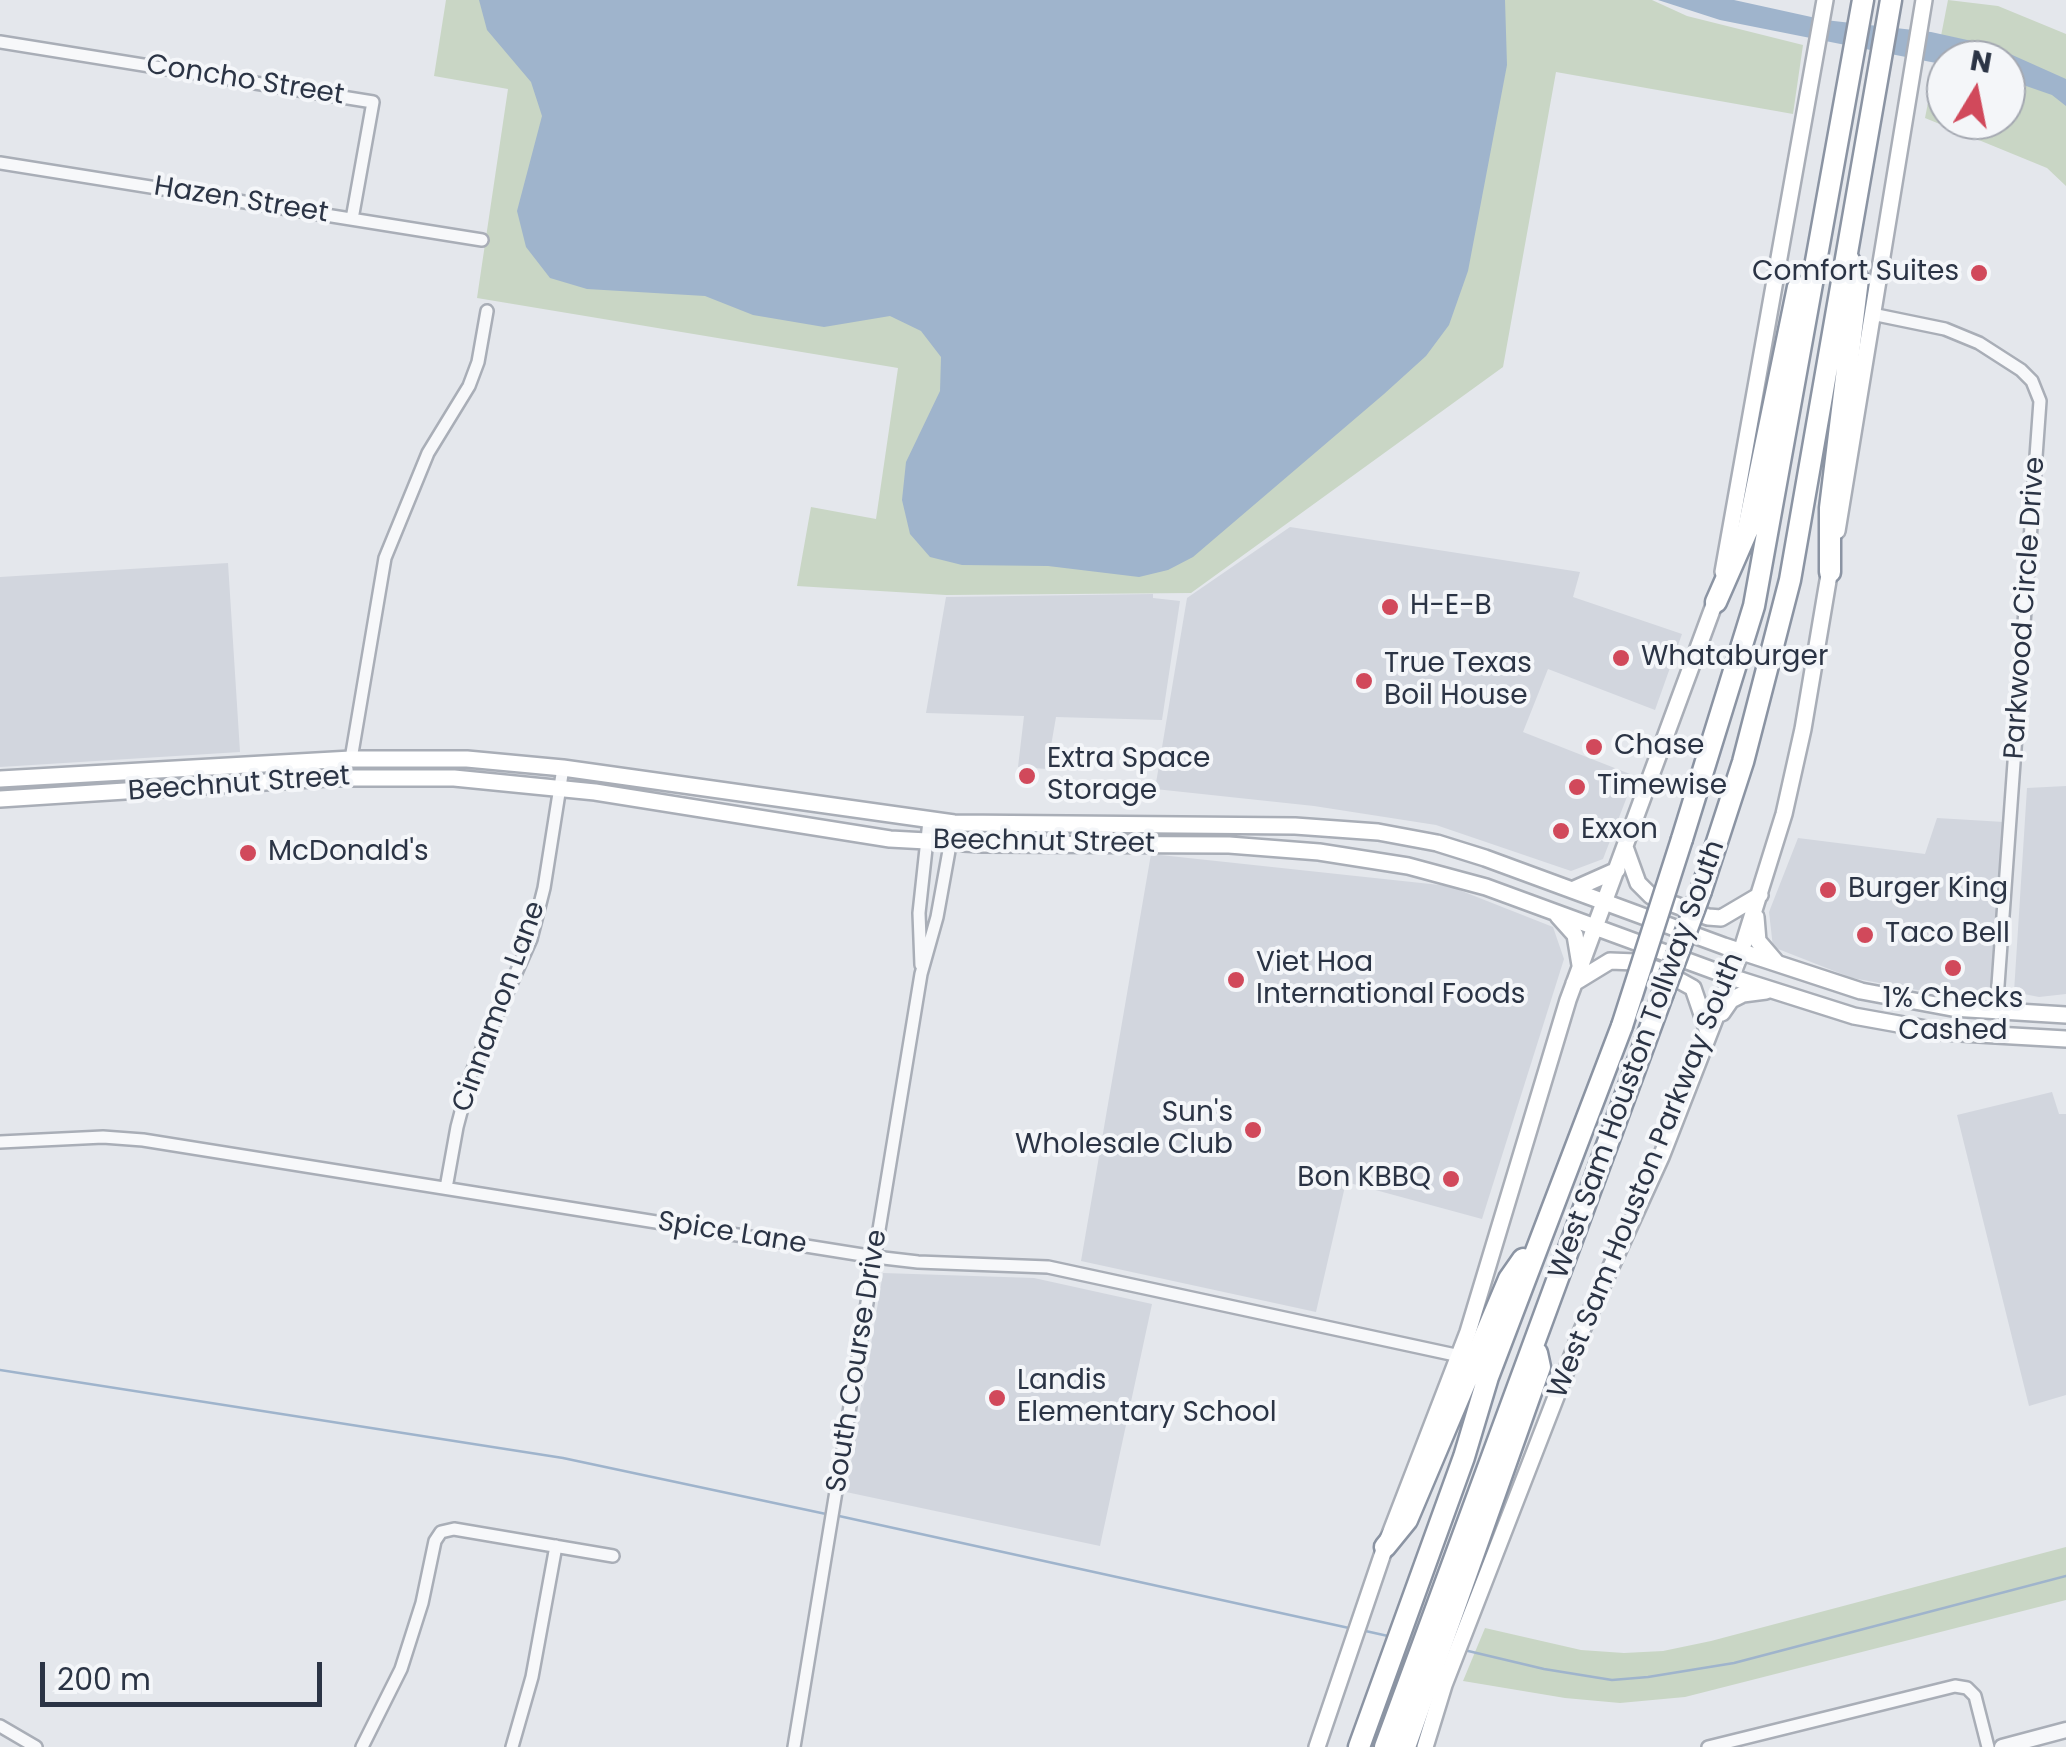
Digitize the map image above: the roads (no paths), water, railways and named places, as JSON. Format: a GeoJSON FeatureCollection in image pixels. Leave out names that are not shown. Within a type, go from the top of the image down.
{"type":"FeatureCollection","features":[{"type":"Feature","properties":{"kind":"highway","name":"West Sam Houston Tollway South"},"geometry":{"type":"LineString","coordinates":[[1359,1747],[1541,1232],[1622,1026],[1754,606],[1863,2]]}},
{"type":"Feature","properties":{"kind":"highway","name":"West Sam Houston Tollway South"},"geometry":{"type":"LineString","coordinates":[[1385,1747],[1432,1670],[1432,1621],[1701,891],[1743,762],[1779,630],[1804,512],[1890,4]]}},
{"type":"Feature","properties":{"kind":"highway"},"geometry":{"type":"LineString","coordinates":[[1716,602],[1748,529],[1795,294],[1817,245]]}},
{"type":"Feature","properties":{"kind":"highway"},"geometry":{"type":"LineString","coordinates":[[1830,572],[1830,508],[1858,280],[1848,256]]}},
{"type":"Feature","properties":{"kind":"highway"},"geometry":{"type":"LineString","coordinates":[[1385,1547],[1407,1520],[1509,1279],[1541,1232]]}},
{"type":"Feature","properties":{"kind":"highway"},"geometry":{"type":"LineString","coordinates":[[1405,1747],[1432,1670],[1463,1613],[1540,1367],[1535,1342]]}},
{"type":"Feature","properties":{"kind":"main road"},"geometry":{"type":"LineString","coordinates":[[1317,1747],[1385,1547],[1460,1356],[1574,983],[1716,602],[1825,0]]}},
{"type":"Feature","properties":{"kind":"main road","name":"West Sam Houston Parkway South"},"geometry":{"type":"LineString","coordinates":[[1463,1613],[1582,1330],[1662,1157],[1741,952],[1784,814],[1803,729],[1923,6]]}},
{"type":"Feature","properties":{"kind":"main road"},"geometry":{"type":"LineString","coordinates":[[316,779],[321,771],[346,769],[351,759]]}},
{"type":"Feature","properties":{"kind":"main road","name":"Beechnut Street"},"geometry":{"type":"LineString","coordinates":[[0,779],[351,759],[467,759],[563,768],[929,821],[1321,827],[1378,832],[1436,844],[1861,991],[1996,1013],[2066,1015]]}},
{"type":"Feature","properties":{"kind":"main road"},"geometry":{"type":"LineString","coordinates":[[244,765],[245,784]]}},
{"type":"Feature","properties":{"kind":"main road"},"geometry":{"type":"LineString","coordinates":[[92,774],[94,794]]}},
{"type":"Feature","properties":{"kind":"main road","name":"Beechnut Street"},"geometry":{"type":"LineString","coordinates":[[0,800],[316,779],[454,778],[716,810],[890,840],[1159,844],[1319,852],[1442,874],[1774,992],[1854,1016],[1928,1030],[2066,1039]]}},
{"type":"Feature","properties":{"kind":"main road"},"geometry":{"type":"LineString","coordinates":[[716,810],[721,790]]}},
{"type":"Feature","properties":{"kind":"main road"},"geometry":{"type":"LineString","coordinates":[[1158,825],[1159,844]]}},
{"type":"Feature","properties":{"kind":"main road"},"geometry":{"type":"LineString","coordinates":[[1319,852],[1321,827]]}},
{"type":"Feature","properties":{"kind":"main road"},"geometry":{"type":"LineString","coordinates":[[1626,848],[1638,882],[1650,896],[1721,918],[1758,900],[1758,941],[1778,964]]}},
{"type":"Feature","properties":{"kind":"main road"},"geometry":{"type":"LineString","coordinates":[[1572,890],[1617,870]]}},
{"type":"Feature","properties":{"kind":"main road"},"geometry":{"type":"LineString","coordinates":[[1546,908],[1572,929],[1580,966]]}},
{"type":"Feature","properties":{"kind":"main road"},"geometry":{"type":"LineString","coordinates":[[1574,983],[1594,968],[1620,960],[1664,972],[1693,988],[1708,1032]]}},
{"type":"Feature","properties":{"kind":"main road"},"geometry":{"type":"LineString","coordinates":[[1854,1016],[1861,991]]}},
{"type":"Feature","properties":{"kind":"main road"},"geometry":{"type":"LineString","coordinates":[[1708,1032],[1731,1000],[1748,992],[1774,992]]}},
{"type":"Feature","properties":{"kind":"main road"},"geometry":{"type":"LineString","coordinates":[[1994,1037],[1996,1013]]}},
{"type":"Feature","properties":{"kind":"main road"},"geometry":{"type":"LineString","coordinates":[[1425,1747],[1432,1670]]}},
{"type":"Feature","properties":{"kind":"street","name":"Concho Street"},"geometry":{"type":"LineString","coordinates":[[0,42],[373,102],[352,219]]}},
{"type":"Feature","properties":{"kind":"street","name":"Hazen Street"},"geometry":{"type":"LineString","coordinates":[[0,164],[482,240]]}},
{"type":"Feature","properties":{"kind":"street"},"geometry":{"type":"LineString","coordinates":[[351,759],[384,558],[428,453],[469,386],[478,362],[487,311]]}},
{"type":"Feature","properties":{"kind":"street","name":"Parkwood Circle Drive"},"geometry":{"type":"LineString","coordinates":[[1872,314],[1945,329],[1979,343],[2021,370],[2032,381],[2040,400],[1996,1013]]}},
{"type":"Feature","properties":{"kind":"street","name":"Cinnamon Lane"},"geometry":{"type":"LineString","coordinates":[[446,1188],[456,1127],[471,1074],[531,939],[544,888],[563,768]]}},
{"type":"Feature","properties":{"kind":"street","name":"South Course Drive"},"geometry":{"type":"LineString","coordinates":[[922,974],[918,914],[929,821]]}},
{"type":"Feature","properties":{"kind":"street","name":"South Course Drive"},"geometry":{"type":"LineString","coordinates":[[794,1747],[922,974],[938,918],[954,823]]}},
{"type":"Feature","properties":{"kind":"street","name":"Spice Lane"},"geometry":{"type":"LineString","coordinates":[[0,1142],[143,1140],[874,1256],[1066,1270],[1460,1356]]}},
{"type":"Feature","properties":{"kind":"street"},"geometry":{"type":"LineString","coordinates":[[362,1747],[401,1669],[440,1532],[454,1530],[613,1556]]}},
{"type":"Feature","properties":{"kind":"street"},"geometry":{"type":"LineString","coordinates":[[512,1747],[532,1677],[556,1546]]}},
{"type":"Feature","properties":{"kind":"street"},"geometry":{"type":"LineString","coordinates":[[1708,1747],[1955,1686],[1966,1688],[1975,1696],[1988,1747]]}},
{"type":"Feature","properties":{"kind":"street"},"geometry":{"type":"LineString","coordinates":[[0,1726],[36,1747]]}},
{"type":"Feature","properties":{"kind":"street"},"geometry":{"type":"LineString","coordinates":[[2002,1747],[2066,1730]]}},
{"type":"Feature","properties":{"kind":"water"},"geometry":{"type":"Polygon","coordinates":[[[479,0],[1505,0],[1507,65],[1468,271],[1449,325],[1426,356],[1193,557],[1168,570],[1139,577],[1048,566],[962,565],[930,557],[910,534],[902,500],[906,462],[940,391],[941,357],[921,331],[890,316],[824,327],[753,315],[705,296],[587,289],[550,278],[526,247],[517,211],[542,116],[531,82],[487,30],[479,0]]]}},
{"type":"Feature","properties":{"kind":"water"},"geometry":{"type":"Polygon","coordinates":[[[1658,0],[1734,0],[1825,20],[1967,40],[1926,40],[1926,61],[1720,20],[1658,0]]]}},
{"type":"Feature","properties":{"kind":"water"},"geometry":{"type":"Polygon","coordinates":[[[2026,61],[2066,79],[2066,106],[2052,95],[2026,86],[2026,61]]]}},
{"type":"Feature","properties":{"kind":"waterway"},"geometry":{"type":"LineString","coordinates":[[0,1370],[563,1458],[826,1514]]}},
{"type":"Feature","properties":{"kind":"waterway"},"geometry":{"type":"LineString","coordinates":[[839,1516],[1349,1628]]}},
{"type":"Feature","properties":{"kind":"waterway"},"geometry":{"type":"LineString","coordinates":[[1464,1650],[1612,1680],[1648,1677],[1734,1663],[2066,1576]]}},
{"type":"Feature","properties":{"kind":"waterway"},"geometry":{"type":"LineString","coordinates":[[1361,1630],[1388,1636]]}},
{"type":"Feature","properties":{"kind":"place","name":"Comfort Suites"},"geometry":{"type":"Point","coordinates":[1979,273]}},
{"type":"Feature","properties":{"kind":"place","name":"H-E-B"},"geometry":{"type":"Point","coordinates":[1390,607]}},
{"type":"Feature","properties":{"kind":"place","name":"Whataburger"},"geometry":{"type":"Point","coordinates":[1621,658]}},
{"type":"Feature","properties":{"kind":"place","name":"True Texas Boil House"},"geometry":{"type":"Point","coordinates":[1364,681]}},
{"type":"Feature","properties":{"kind":"place","name":"Chase"},"geometry":{"type":"Point","coordinates":[1594,747]}},
{"type":"Feature","properties":{"kind":"place","name":"Extra Space Storage"},"geometry":{"type":"Point","coordinates":[1027,776]}},
{"type":"Feature","properties":{"kind":"place","name":"Timewise"},"geometry":{"type":"Point","coordinates":[1577,787]}},
{"type":"Feature","properties":{"kind":"place","name":"Exxon"},"geometry":{"type":"Point","coordinates":[1561,831]}},
{"type":"Feature","properties":{"kind":"place","name":"McDonald's"},"geometry":{"type":"Point","coordinates":[248,853]}},
{"type":"Feature","properties":{"kind":"place","name":"Burger King"},"geometry":{"type":"Point","coordinates":[1828,890]}},
{"type":"Feature","properties":{"kind":"place","name":"Taco Bell"},"geometry":{"type":"Point","coordinates":[1865,935]}},
{"type":"Feature","properties":{"kind":"place","name":"1% Checks Cashed"},"geometry":{"type":"Point","coordinates":[1953,968]}},
{"type":"Feature","properties":{"kind":"place","name":"Viet Hoa International Foods"},"geometry":{"type":"Point","coordinates":[1236,980]}},
{"type":"Feature","properties":{"kind":"place","name":"Sun's Wholesale Club"},"geometry":{"type":"Point","coordinates":[1253,1130]}},
{"type":"Feature","properties":{"kind":"place","name":"Bon KBBQ"},"geometry":{"type":"Point","coordinates":[1451,1179]}},
{"type":"Feature","properties":{"kind":"place","name":"Landis Elementary School"},"geometry":{"type":"Point","coordinates":[997,1398]}}]}
